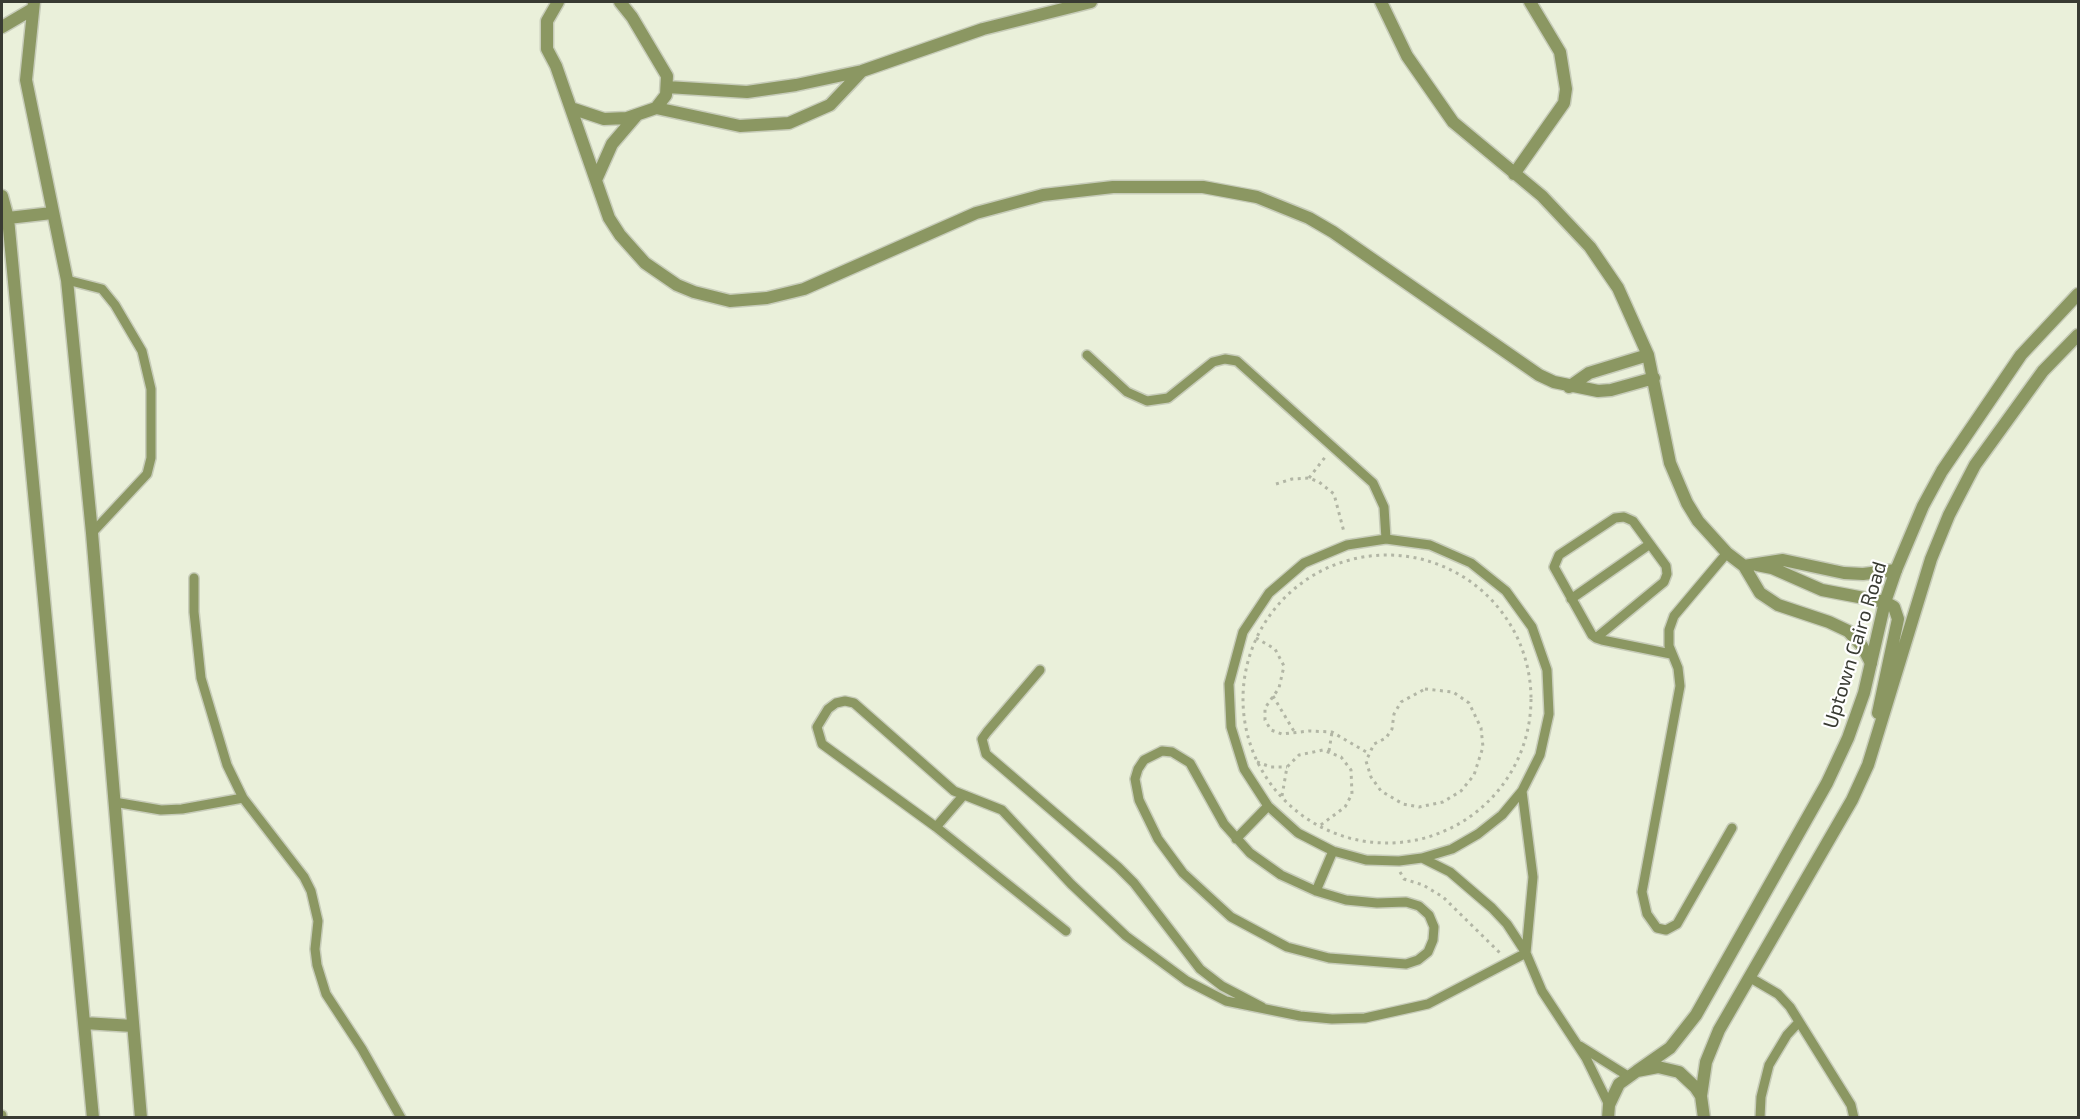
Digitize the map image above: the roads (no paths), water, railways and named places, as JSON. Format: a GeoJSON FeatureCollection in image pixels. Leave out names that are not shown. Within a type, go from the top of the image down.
{"type":"FeatureCollection","features":[{"type":"Feature","properties":{"kind":"street"},"geometry":{"type":"LineString","coordinates":[[558,2],[547,21],[546,40],[609,218],[620,235],[645,263],[660,275],[694,292],[730,301],[767,298],[804,289],[976,213],[1043,195],[1113,187],[1176,185],[1230,191],[1257,197],[1309,218],[1539,375],[1569,387],[1611,390],[1654,378]]}},
{"type":"Feature","properties":{"kind":"street"},"geometry":{"type":"LineString","coordinates":[[571,108],[604,119],[637,116],[656,108],[666,95],[667,76],[632,17],[620,2]]}},
{"type":"Feature","properties":{"kind":"street"},"geometry":{"type":"LineString","coordinates":[[668,87],[747,92],[862,71],[983,29],[1091,2]]}},
{"type":"Feature","properties":{"kind":"street"},"geometry":{"type":"LineString","coordinates":[[1381,2],[1407,56],[1453,122],[1566,220],[1605,267],[1630,310],[1648,355],[1665,442],[1677,483],[1698,521],[1727,553],[1744,566],[1753,585],[1769,600],[1839,626],[1856,638],[1871,663]]}},
{"type":"Feature","properties":{"kind":"street"},"geometry":{"type":"LineString","coordinates":[[1514,174],[1564,103],[1566,89],[1560,52],[1530,2]]}},
{"type":"Feature","properties":{"kind":"street"},"geometry":{"type":"LineString","coordinates":[[2,27],[32,6]]}},
{"type":"Feature","properties":{"kind":"street"},"geometry":{"type":"LineString","coordinates":[[32,6],[26,80],[67,280],[93,533],[141,1118]]}},
{"type":"Feature","properties":{"kind":"street"},"geometry":{"type":"LineString","coordinates":[[656,108],[740,126],[789,123],[830,105],[862,71]]}},
{"type":"Feature","properties":{"kind":"street"},"geometry":{"type":"LineString","coordinates":[[596,180],[612,144],[637,116]]}},
{"type":"Feature","properties":{"kind":"street"},"geometry":{"type":"LineString","coordinates":[[2,196],[93,1118]]}},
{"type":"Feature","properties":{"kind":"street"},"geometry":{"type":"LineString","coordinates":[[4,220],[52,213]]}},
{"type":"Feature","properties":{"kind":"street","name":"Uptown Cairo Road"},"geometry":{"type":"LineString","coordinates":[[1632,1073],[1670,1048],[1696,1015],[1827,783],[1857,716],[1885,602],[1896,570],[1923,506],[1942,471],[1973,422],[2021,355],[2079,294]]}},
{"type":"Feature","properties":{"kind":"street"},"geometry":{"type":"LineString","coordinates":[[1704,1118],[1701,1096],[1711,1046],[1852,801],[1878,738],[1924,581],[1949,515],[1975,465],[2043,372],[2079,335]]}},
{"type":"Feature","properties":{"kind":"street"},"geometry":{"type":"LineString","coordinates":[[1569,387],[1589,373],[1648,355]]}},
{"type":"Feature","properties":{"kind":"street"},"geometry":{"type":"LineString","coordinates":[[1744,566],[1784,560],[1844,573],[1880,573],[1896,570]]}},
{"type":"Feature","properties":{"kind":"street"},"geometry":{"type":"LineString","coordinates":[[1744,566],[1766,566],[1822,590],[1885,602],[1894,607],[1898,620],[1879,704],[1878,738]]}},
{"type":"Feature","properties":{"kind":"street"},"geometry":{"type":"LineString","coordinates":[[84,1023],[132,1026]]}},
{"type":"Feature","properties":{"kind":"street"},"geometry":{"type":"LineString","coordinates":[[1608,1113],[1619,1084],[1632,1073],[1658,1067],[1679,1072],[1701,1096]]}},
{"type":"Feature","properties":{"kind":"lane"},"geometry":{"type":"LineString","coordinates":[[67,280],[102,289],[115,305],[142,351],[152,389],[151,458],[147,474],[93,533]]}},
{"type":"Feature","properties":{"kind":"lane"},"geometry":{"type":"LineString","coordinates":[[1087,354],[1127,392],[1147,401],[1168,398],[1213,362],[1225,359],[1238,361],[1335,446],[1373,483],[1384,507],[1386,539]]}},
{"type":"Feature","properties":{"kind":"lane"},"geometry":{"type":"LineString","coordinates":[[1596,638],[1666,579],[1666,566],[1633,521],[1619,517],[1559,555],[1554,567],[1588,631],[1596,638],[1671,654]]}},
{"type":"Feature","properties":{"kind":"lane"},"geometry":{"type":"LineString","coordinates":[[1386,539],[1430,545],[1472,562],[1506,591],[1532,627],[1546,670],[1549,714],[1540,755],[1522,791],[1502,815],[1478,834],[1452,849],[1422,858],[1399,861],[1366,860],[1333,851],[1298,833],[1268,806],[1244,769],[1231,728],[1229,684],[1243,632],[1269,593],[1304,563],[1347,545],[1386,539]]}},
{"type":"Feature","properties":{"kind":"lane"},"geometry":{"type":"LineString","coordinates":[[1571,599],[1650,544]]}},
{"type":"Feature","properties":{"kind":"lane"},"geometry":{"type":"LineString","coordinates":[[1727,553],[1674,616],[1668,638],[1680,686],[1642,892],[1647,914],[1657,928],[1666,930],[1677,924],[1732,828]]}},
{"type":"Feature","properties":{"kind":"lane"},"geometry":{"type":"LineString","coordinates":[[194,578],[195,623],[201,678],[217,738],[243,798],[308,884],[318,921],[315,949],[317,965],[326,994],[362,1049],[401,1118]]}},
{"type":"Feature","properties":{"kind":"lane"},"geometry":{"type":"LineString","coordinates":[[1040,670],[982,739],[986,754],[1119,867],[1200,969],[1222,986],[1269,1011]]}},
{"type":"Feature","properties":{"kind":"lane"},"geometry":{"type":"LineString","coordinates":[[1066,931],[936,827],[822,744],[817,727],[828,709],[836,703],[845,701],[854,703],[963,797],[1002,810],[1098,910],[1156,960],[1206,993],[1247,1007],[1269,1011],[1332,1019],[1365,1018],[1397,1013],[1428,1004],[1526,953]]}},
{"type":"Feature","properties":{"kind":"lane"},"geometry":{"type":"LineString","coordinates":[[1162,751],[1182,756],[1195,772],[1213,807],[1236,839],[1281,875],[1316,891],[1362,902],[1406,902],[1419,906],[1429,915],[1434,927],[1433,940],[1428,952],[1418,960],[1406,964],[1329,958],[1287,947],[1231,916],[1183,873],[1158,838],[1136,789],[1135,778],[1144,760],[1162,751]]}},
{"type":"Feature","properties":{"kind":"lane"},"geometry":{"type":"LineString","coordinates":[[1522,791],[1533,877],[1526,953]]}},
{"type":"Feature","properties":{"kind":"lane"},"geometry":{"type":"LineString","coordinates":[[936,827],[963,797]]}},
{"type":"Feature","properties":{"kind":"lane"},"geometry":{"type":"LineString","coordinates":[[114,802],[161,810],[182,809],[243,798]]}},
{"type":"Feature","properties":{"kind":"lane"},"geometry":{"type":"LineString","coordinates":[[1236,839],[1268,806]]}},
{"type":"Feature","properties":{"kind":"lane"},"geometry":{"type":"LineString","coordinates":[[1316,891],[1333,851]]}},
{"type":"Feature","properties":{"kind":"lane"},"geometry":{"type":"LineString","coordinates":[[1422,858],[1450,872],[1508,924],[1526,953],[1552,1009],[1575,1042],[1608,1113]]}},
{"type":"Feature","properties":{"kind":"lane"},"geometry":{"type":"LineString","coordinates":[[1749,977],[1778,994],[1799,1022],[1851,1105],[1854,1118]]}},
{"type":"Feature","properties":{"kind":"lane"},"geometry":{"type":"LineString","coordinates":[[1760,1118],[1761,1097],[1769,1065],[1782,1042],[1799,1022]]}},
{"type":"Feature","properties":{"kind":"lane"},"geometry":{"type":"LineString","coordinates":[[1575,1042],[1632,1073]]}}]}
